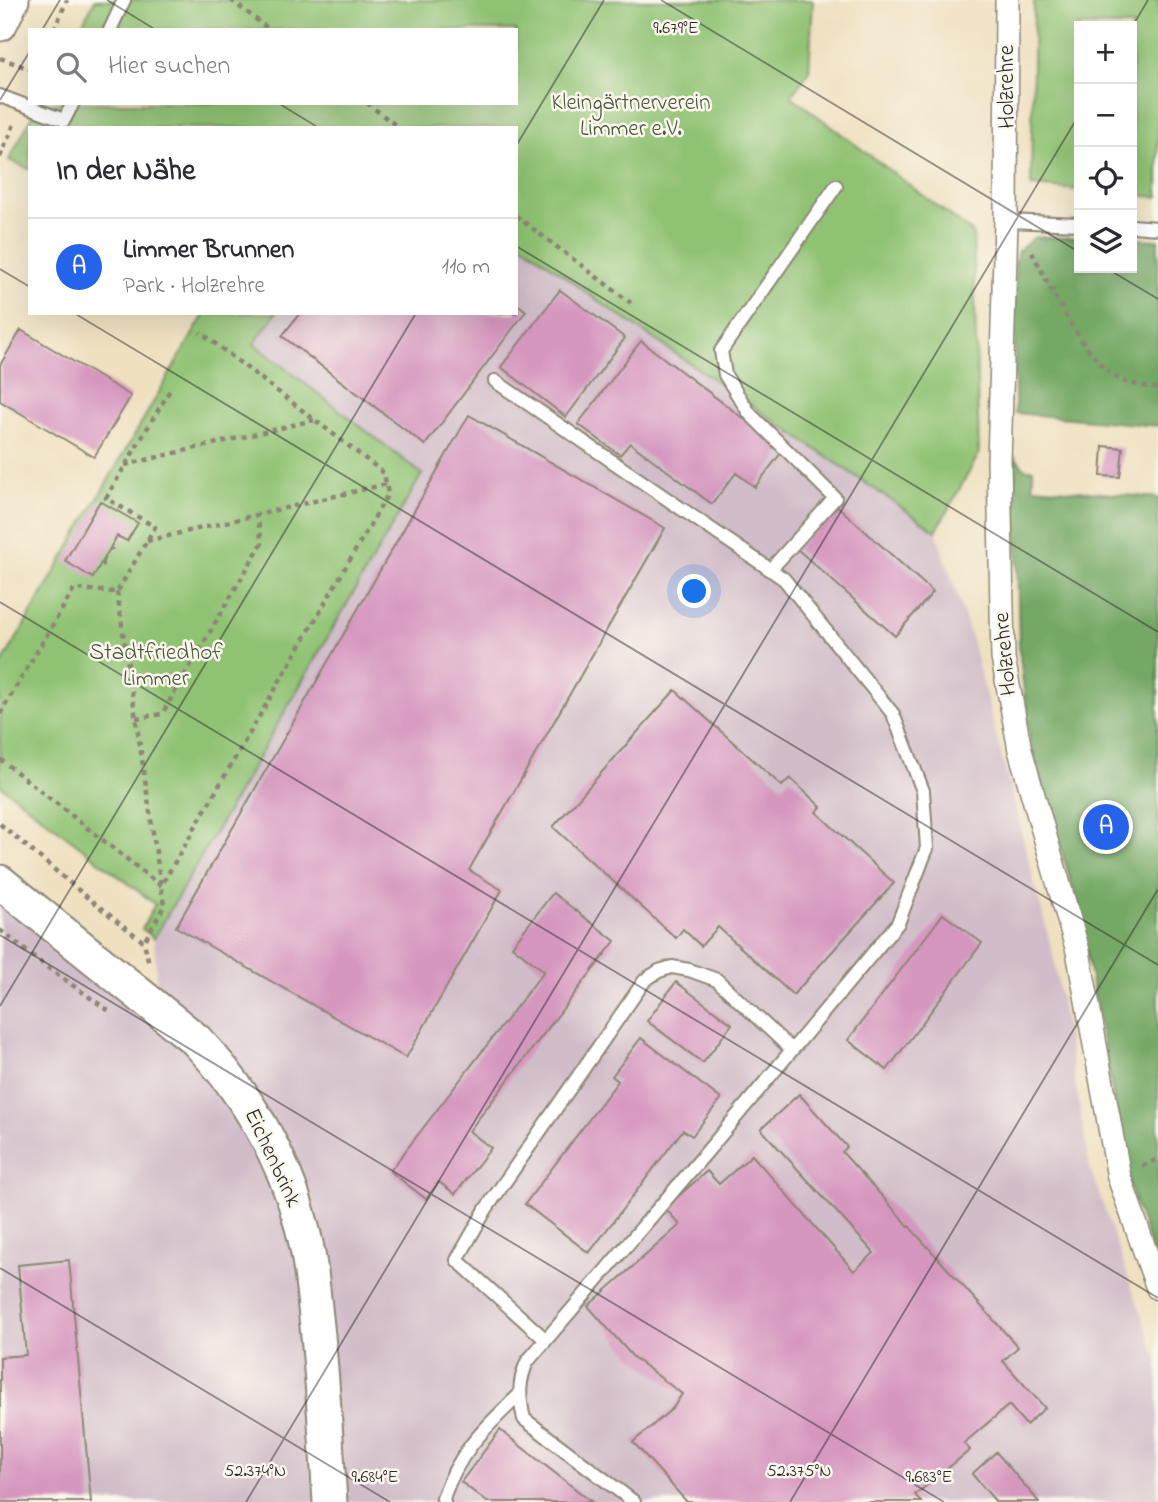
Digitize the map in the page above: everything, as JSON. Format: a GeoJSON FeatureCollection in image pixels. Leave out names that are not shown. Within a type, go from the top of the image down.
{"type":"FeatureCollection","features":[{"type":"Feature","properties":{"kind":"main road"},"geometry":{"type":"LineString","coordinates":[[0,24],[12,0]]}},
{"type":"Feature","properties":{"kind":"main road","name":"Eichenbrink"},"geometry":{"type":"LineString","coordinates":[[0,882],[203,1047],[239,1091],[260,1124],[286,1177],[303,1228],[321,1359],[330,1502]]}},
{"type":"Feature","properties":{"kind":"street","name":"Holzrehre"},"geometry":{"type":"LineString","coordinates":[[1007,0],[1006,221],[999,463],[1003,658],[1020,750],[1078,951],[1119,1177],[1158,1288]]}},
{"type":"Feature","properties":{"kind":"lane"},"geometry":{"type":"LineString","coordinates":[[111,28],[124,0]]}},
{"type":"Feature","properties":{"kind":"lane"},"geometry":{"type":"LineString","coordinates":[[0,96],[64,120],[72,105]]}},
{"type":"Feature","properties":{"kind":"lane"},"geometry":{"type":"LineString","coordinates":[[770,570],[835,498],[750,414],[725,375],[722,351],[836,186]]}},
{"type":"Feature","properties":{"kind":"lane"},"geometry":{"type":"LineString","coordinates":[[1006,221],[1074,224]]}},
{"type":"Feature","properties":{"kind":"lane"},"geometry":{"type":"LineString","coordinates":[[1137,226],[1158,228]]}},
{"type":"Feature","properties":{"kind":"lane"},"geometry":{"type":"LineString","coordinates":[[495,381],[784,579],[893,715],[923,791],[927,848],[898,923],[545,1340],[527,1362],[520,1378],[519,1395],[524,1419],[634,1502]]}},
{"type":"Feature","properties":{"kind":"lane"},"geometry":{"type":"LineString","coordinates":[[545,1340],[457,1260],[485,1209],[645,980],[672,967],[690,970],[717,980],[792,1051]]}},
{"type":"Feature","properties":{"kind":"lane"},"geometry":{"type":"LineString","coordinates":[[444,1502],[452,1472],[472,1441],[519,1395]]}},
{"type":"Feature","properties":{"kind":"path"},"geometry":{"type":"LineString","coordinates":[[55,28],[67,0]]}},
{"type":"Feature","properties":{"kind":"path"},"geometry":{"type":"LineString","coordinates":[[231,0],[267,28]]}},
{"type":"Feature","properties":{"kind":"path"},"geometry":{"type":"LineString","coordinates":[[0,58],[28,68]]}},
{"type":"Feature","properties":{"kind":"path"},"geometry":{"type":"LineString","coordinates":[[370,105],[396,126]]}},
{"type":"Feature","properties":{"kind":"path"},"geometry":{"type":"LineString","coordinates":[[518,218],[631,303]]}},
{"type":"Feature","properties":{"kind":"path"},"geometry":{"type":"LineString","coordinates":[[1006,221],[1030,249],[1065,313],[1100,364],[1120,379],[1158,388]]}},
{"type":"Feature","properties":{"kind":"path"},"geometry":{"type":"LineString","coordinates":[[161,886],[388,495],[384,473],[200,332]]}},
{"type":"Feature","properties":{"kind":"path"},"geometry":{"type":"LineString","coordinates":[[144,942],[164,906],[117,592],[155,527],[106,498],[170,390]]}},
{"type":"Feature","properties":{"kind":"path"},"geometry":{"type":"LineString","coordinates":[[125,466],[314,420]]}},
{"type":"Feature","properties":{"kind":"path"},"geometry":{"type":"LineString","coordinates":[[147,541],[386,484]]}},
{"type":"Feature","properties":{"kind":"path"},"geometry":{"type":"LineString","coordinates":[[136,718],[162,714],[262,543],[257,515]]}},
{"type":"Feature","properties":{"kind":"path"},"geometry":{"type":"LineString","coordinates":[[0,714],[74,589],[117,592]]}},
{"type":"Feature","properties":{"kind":"path"},"geometry":{"type":"LineString","coordinates":[[0,759],[161,886]]}},
{"type":"Feature","properties":{"kind":"path"},"geometry":{"type":"LineString","coordinates":[[0,824],[144,942],[159,1009]]}},
{"type":"Feature","properties":{"kind":"shaded area"},"geometry":{"type":"Polygon","coordinates":[[[518,241],[591,296],[936,531],[970,634],[1053,954],[1090,1168],[1158,1363],[1158,1502],[0,1502],[0,882],[159,1008],[154,938],[422,474],[254,344],[275,315],[518,315],[518,241]]]}},
{"type":"Feature","properties":{"kind":"green space","name":"Kleingärtnerverein Limmer e.V."},"geometry":{"type":"Polygon","coordinates":[[[95,0],[813,0],[809,72],[791,96],[973,233],[979,454],[936,531],[591,296],[518,241],[518,126],[28,126],[28,169],[9,160],[38,105],[518,105],[518,28],[80,28],[95,0]]]}},
{"type":"Feature","properties":{"kind":"green space"},"geometry":{"type":"Polygon","coordinates":[[[1034,0],[1158,0],[1158,197],[1137,195],[1137,21],[1074,21],[1074,190],[1031,186],[1034,0]]]}},
{"type":"Feature","properties":{"kind":"green space"},"geometry":{"type":"Polygon","coordinates":[[[1035,237],[1074,238],[1074,273],[1137,273],[1137,239],[1158,240],[1158,426],[1015,413],[1015,262],[1018,251],[1035,237]]]}},
{"type":"Feature","properties":{"kind":"green space","name":"Stadtfriedhof Limmer"},"geometry":{"type":"Polygon","coordinates":[[[204,315],[275,315],[254,344],[422,474],[154,938],[142,929],[155,904],[0,785],[0,667],[204,315]]]}},
{"type":"Feature","properties":{"kind":"green space"},"geometry":{"type":"Polygon","coordinates":[[[1015,457],[1025,469],[1033,469],[1033,487],[1158,498],[1158,1269],[1130,1188],[1077,903],[1030,743],[1019,648],[1015,457]]]}},
{"type":"Feature","properties":{"kind":"building"},"geometry":{"type":"Polygon","coordinates":[[[560,290],[625,338],[566,417],[501,367],[560,290]]]}},
{"type":"Feature","properties":{"kind":"building"},"geometry":{"type":"Polygon","coordinates":[[[518,305],[526,311],[425,445],[282,336],[298,315],[518,315],[518,305]]]}},
{"type":"Feature","properties":{"kind":"building"},"geometry":{"type":"Polygon","coordinates":[[[21,330],[131,396],[94,457],[0,401],[0,365],[21,330]]]}},
{"type":"Feature","properties":{"kind":"building"},"geometry":{"type":"Polygon","coordinates":[[[641,341],[784,449],[755,487],[736,473],[712,504],[630,443],[620,455],[578,424],[641,341]]]}},
{"type":"Feature","properties":{"kind":"building"},"geometry":{"type":"Polygon","coordinates":[[[469,415],[665,528],[469,870],[502,890],[406,1058],[176,927],[469,415]]]}},
{"type":"Feature","properties":{"kind":"building"},"geometry":{"type":"Polygon","coordinates":[[[1103,446],[1123,448],[1120,477],[1101,476],[1103,446]]]}},
{"type":"Feature","properties":{"kind":"building"},"geometry":{"type":"Polygon","coordinates":[[[100,501],[138,523],[127,541],[117,536],[103,565],[101,563],[93,578],[65,561],[100,501]]]}},
{"type":"Feature","properties":{"kind":"building"},"geometry":{"type":"Polygon","coordinates":[[[836,505],[933,592],[895,636],[797,549],[836,505]]]}},
{"type":"Feature","properties":{"kind":"building"},"geometry":{"type":"Polygon","coordinates":[[[675,690],[782,786],[790,778],[821,807],[816,812],[894,883],[793,995],[718,927],[701,946],[683,929],[676,938],[553,827],[675,690]]]}},
{"type":"Feature","properties":{"kind":"building"},"geometry":{"type":"Polygon","coordinates":[[[553,893],[615,941],[469,1131],[491,1148],[455,1194],[439,1182],[426,1199],[390,1171],[544,971],[512,946],[553,893]]]}},
{"type":"Feature","properties":{"kind":"building"},"geometry":{"type":"Polygon","coordinates":[[[943,914],[982,943],[887,1070],[848,1040],[943,914]]]}},
{"type":"Feature","properties":{"kind":"building"},"geometry":{"type":"Polygon","coordinates":[[[676,982],[732,1024],[703,1063],[647,1021],[676,982]]]}},
{"type":"Feature","properties":{"kind":"building"},"geometry":{"type":"Polygon","coordinates":[[[641,1038],[721,1099],[692,1136],[683,1130],[589,1253],[525,1204],[618,1081],[612,1076],[641,1038]]]}},
{"type":"Feature","properties":{"kind":"building"},"geometry":{"type":"Polygon","coordinates":[[[799,1094],[847,1147],[842,1152],[1018,1347],[1003,1361],[1045,1408],[1026,1425],[1009,1405],[964,1443],[970,1450],[915,1495],[921,1502],[687,1502],[633,1442],[673,1408],[682,1394],[633,1357],[588,1306],[680,1225],[665,1208],[707,1171],[719,1184],[752,1155],[854,1271],[874,1253],[761,1129],[799,1094]]]}},
{"type":"Feature","properties":{"kind":"building"},"geometry":{"type":"Polygon","coordinates":[[[69,1260],[91,1502],[0,1502],[0,1357],[26,1355],[18,1265],[69,1260]]]}},
{"type":"Feature","properties":{"kind":"building"},"geometry":{"type":"Polygon","coordinates":[[[500,1430],[592,1502],[487,1502],[461,1482],[500,1430]]]}},
{"type":"Feature","properties":{"kind":"building"},"geometry":{"type":"Polygon","coordinates":[[[996,1452],[1039,1502],[996,1502],[972,1474],[996,1452]]]}},
{"type":"Feature","properties":{"kind":"place","name":"Limmer Brunnen"},"geometry":{"type":"Point","coordinates":[1106,827]}}]}
